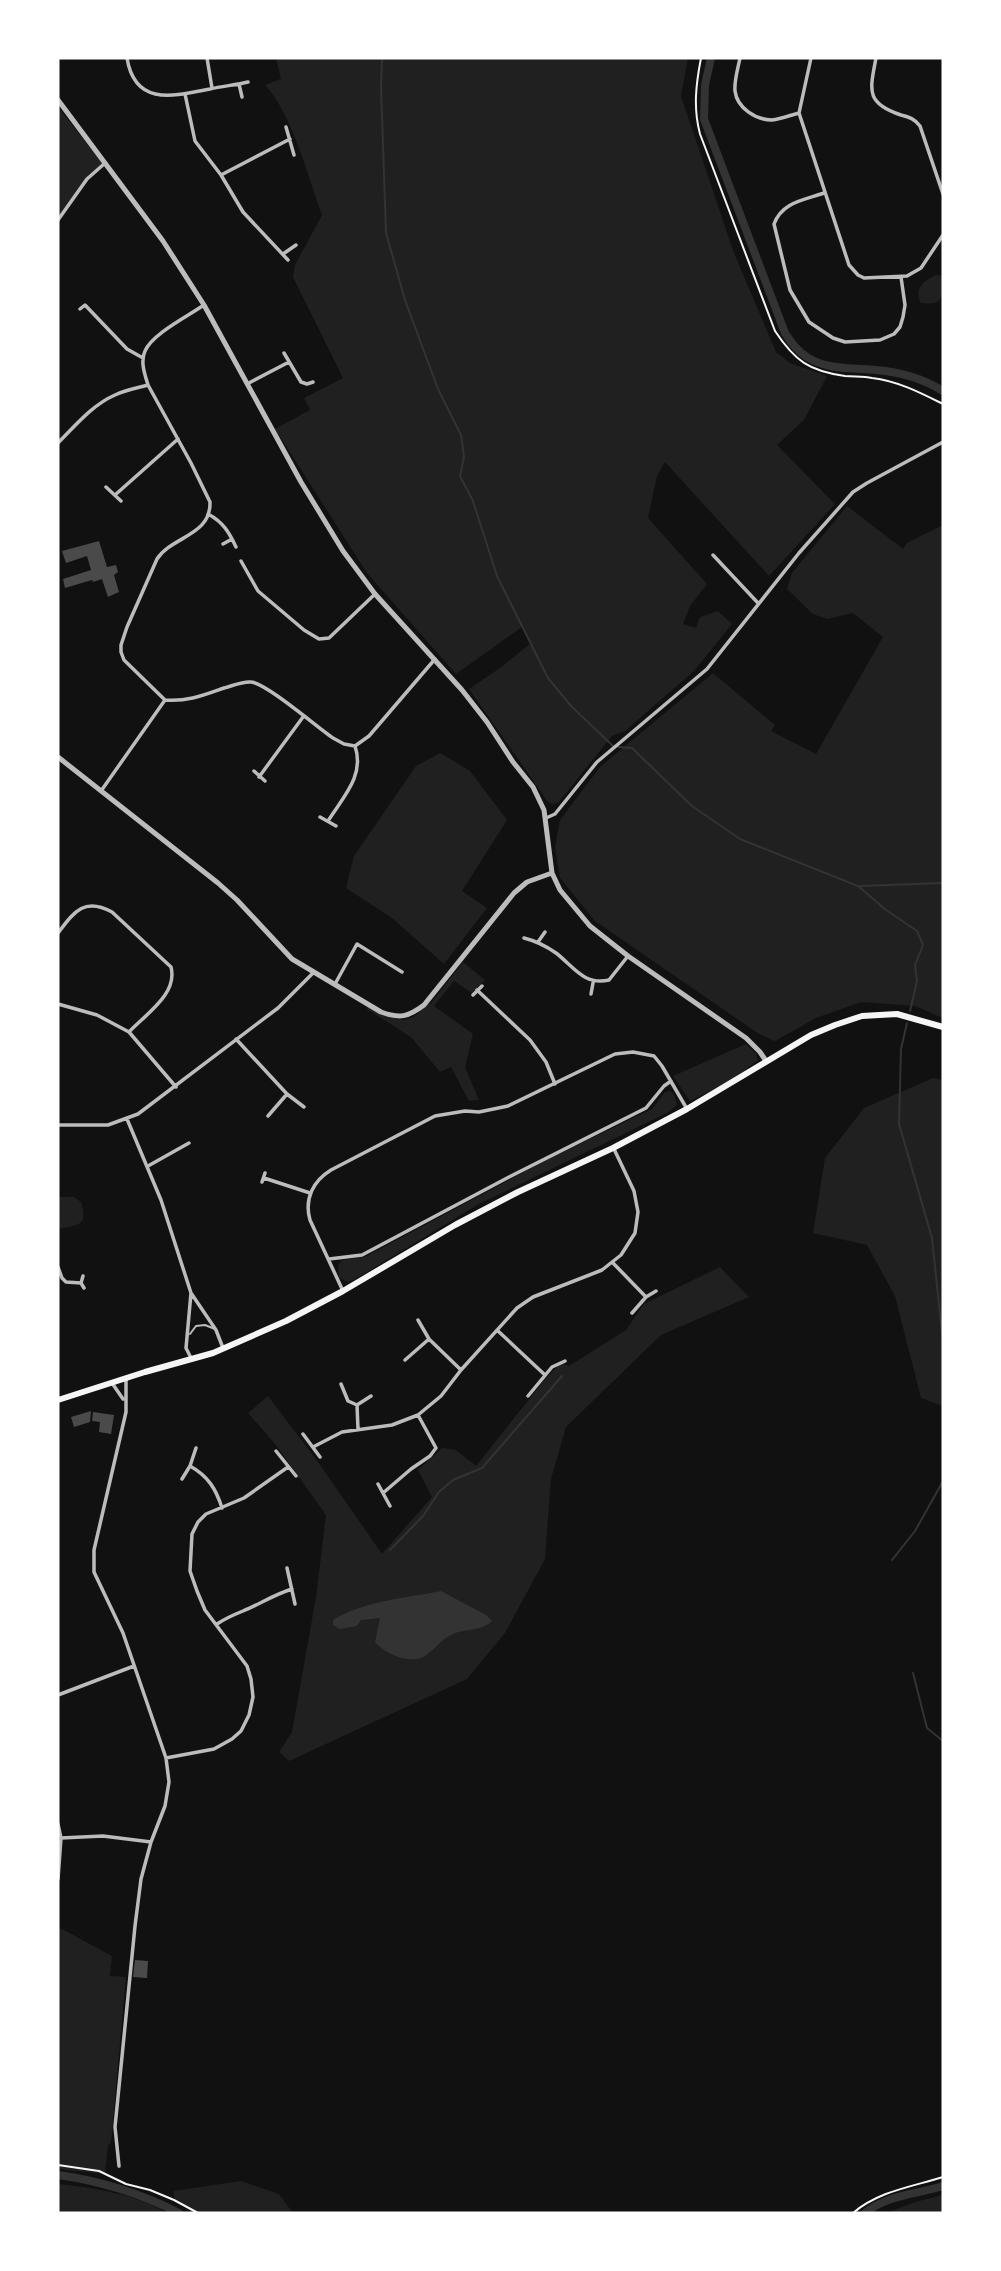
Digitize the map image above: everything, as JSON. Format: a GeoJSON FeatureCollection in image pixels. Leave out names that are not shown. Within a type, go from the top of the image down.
{"type":"FeatureCollection","features":[{"type":"Feature","properties":{"kind":"main road"},"geometry":{"type":"LineString","coordinates":[[58,1400],[223,1350],[286,1321],[486,1209],[687,1109],[811,1035],[862,1016],[897,1014],[943,1027]]}},
{"type":"Feature","properties":{"kind":"street"},"geometry":{"type":"LineString","coordinates":[[127,58],[130,71],[140,86],[154,95],[167,97],[248,82]]}},
{"type":"Feature","properties":{"kind":"street"},"geometry":{"type":"LineString","coordinates":[[207,58],[212,88]]}},
{"type":"Feature","properties":{"kind":"street"},"geometry":{"type":"LineString","coordinates":[[740,58],[735,89],[744,109],[757,117],[772,120],[799,113]]}},
{"type":"Feature","properties":{"kind":"street"},"geometry":{"type":"LineString","coordinates":[[811,58],[799,113],[824,193],[853,271],[864,278],[901,277],[915,273],[943,235]]}},
{"type":"Feature","properties":{"kind":"street"},"geometry":{"type":"LineString","coordinates":[[876,58],[871,89],[873,97],[881,107],[912,118],[920,126],[943,194]]}},
{"type":"Feature","properties":{"kind":"street"},"geometry":{"type":"LineString","coordinates":[[239,84],[242,97]]}},
{"type":"Feature","properties":{"kind":"street"},"geometry":{"type":"LineString","coordinates":[[185,94],[195,141],[243,212],[288,260]]}},
{"type":"Feature","properties":{"kind":"street"},"geometry":{"type":"LineString","coordinates":[[58,100],[163,242],[204,305],[343,551],[375,594],[435,659],[487,722],[533,787],[544,810],[552,873],[560,890],[590,926],[628,956],[746,1038],[766,1061]]}},
{"type":"Feature","properties":{"kind":"street"},"geometry":{"type":"LineString","coordinates":[[286,127],[294,155]]}},
{"type":"Feature","properties":{"kind":"street"},"geometry":{"type":"LineString","coordinates":[[221,176],[290,139]]}},
{"type":"Feature","properties":{"kind":"street"},"geometry":{"type":"LineString","coordinates":[[58,220],[87,178],[104,164]]}},
{"type":"Feature","properties":{"kind":"street"},"geometry":{"type":"LineString","coordinates":[[824,193],[789,204],[777,216],[774,224],[790,290],[809,322],[817,329],[845,342],[880,341],[888,338],[900,327],[903,317],[905,305],[901,277]]}},
{"type":"Feature","properties":{"kind":"street"},"geometry":{"type":"LineString","coordinates":[[283,254],[296,245]]}},
{"type":"Feature","properties":{"kind":"street"},"geometry":{"type":"LineString","coordinates":[[80,309],[85,305],[127,349],[143,358]]}},
{"type":"Feature","properties":{"kind":"street"},"geometry":{"type":"LineString","coordinates":[[204,305],[156,338],[145,351],[143,358],[148,385],[210,502],[208,514],[203,525],[162,551],[121,645],[124,660],[165,700],[195,698],[252,682],[265,688],[344,744],[355,746],[369,736],[435,659]]}},
{"type":"Feature","properties":{"kind":"street"},"geometry":{"type":"LineString","coordinates":[[284,353],[301,382],[313,382]]}},
{"type":"Feature","properties":{"kind":"street"},"geometry":{"type":"LineString","coordinates":[[247,384],[289,362]]}},
{"type":"Feature","properties":{"kind":"street"},"geometry":{"type":"LineString","coordinates":[[58,443],[101,403],[116,394],[148,385]]}},
{"type":"Feature","properties":{"kind":"street"},"geometry":{"type":"LineString","coordinates":[[115,495],[178,439]]}},
{"type":"Feature","properties":{"kind":"street"},"geometry":{"type":"LineString","coordinates":[[546,818],[555,814],[588,771],[707,669],[799,553],[853,492],[943,442]]}},
{"type":"Feature","properties":{"kind":"street"},"geometry":{"type":"LineString","coordinates":[[106,487],[121,501]]}},
{"type":"Feature","properties":{"kind":"street"},"geometry":{"type":"LineString","coordinates":[[208,514],[220,520],[236,547]]}},
{"type":"Feature","properties":{"kind":"street"},"geometry":{"type":"LineString","coordinates":[[223,544],[232,539]]}},
{"type":"Feature","properties":{"kind":"street"},"geometry":{"type":"LineString","coordinates":[[713,555],[758,603]]}},
{"type":"Feature","properties":{"kind":"street"},"geometry":{"type":"LineString","coordinates":[[241,561],[258,592],[303,630],[319,639],[329,638],[375,594]]}},
{"type":"Feature","properties":{"kind":"street"},"geometry":{"type":"LineString","coordinates":[[245,569],[251,566]]}},
{"type":"Feature","properties":{"kind":"street"},"geometry":{"type":"LineString","coordinates":[[101,791],[165,700]]}},
{"type":"Feature","properties":{"kind":"street"},"geometry":{"type":"LineString","coordinates":[[259,777],[303,717]]}},
{"type":"Feature","properties":{"kind":"street"},"geometry":{"type":"LineString","coordinates":[[328,821],[356,778],[359,765],[355,746]]}},
{"type":"Feature","properties":{"kind":"street"},"geometry":{"type":"LineString","coordinates":[[58,757],[237,900],[292,959],[381,1012],[396,1017],[405,1017],[424,1005],[514,893],[527,882],[552,873]]}},
{"type":"Feature","properties":{"kind":"street"},"geometry":{"type":"LineString","coordinates":[[254,771],[265,781]]}},
{"type":"Feature","properties":{"kind":"street"},"geometry":{"type":"LineString","coordinates":[[320,817],[336,826]]}},
{"type":"Feature","properties":{"kind":"street"},"geometry":{"type":"LineString","coordinates":[[58,933],[71,915],[82,907],[90,905],[106,908],[171,967],[169,990],[129,1031]]}},
{"type":"Feature","properties":{"kind":"street"},"geometry":{"type":"LineString","coordinates":[[538,942],[545,932]]}},
{"type":"Feature","properties":{"kind":"street"},"geometry":{"type":"LineString","coordinates":[[524,937],[555,953],[584,978],[593,982],[609,980],[628,956]]}},
{"type":"Feature","properties":{"kind":"street"},"geometry":{"type":"LineString","coordinates":[[351,941],[402,972]]}},
{"type":"Feature","properties":{"kind":"street"},"geometry":{"type":"LineString","coordinates":[[335,984],[357,944]]}},
{"type":"Feature","properties":{"kind":"street"},"geometry":{"type":"LineString","coordinates":[[58,1125],[108,1125],[138,1114],[278,1008],[314,972]]}},
{"type":"Feature","properties":{"kind":"street"},"geometry":{"type":"LineString","coordinates":[[591,994],[593,982]]}},
{"type":"Feature","properties":{"kind":"street"},"geometry":{"type":"LineString","coordinates":[[473,995],[482,986]]}},
{"type":"Feature","properties":{"kind":"street"},"geometry":{"type":"LineString","coordinates":[[477,990],[530,1040],[545,1062],[555,1084]]}},
{"type":"Feature","properties":{"kind":"street"},"geometry":{"type":"LineString","coordinates":[[58,1004],[97,1015],[129,1031],[176,1087]]}},
{"type":"Feature","properties":{"kind":"street"},"geometry":{"type":"LineString","coordinates":[[236,1039],[287,1094],[304,1107]]}},
{"type":"Feature","properties":{"kind":"street"},"geometry":{"type":"LineString","coordinates":[[343,1291],[307,1210],[310,1193],[320,1176],[331,1170],[435,1116],[502,1108],[615,1054],[625,1052],[654,1056],[687,1109]]}},
{"type":"Feature","properties":{"kind":"street"},"geometry":{"type":"LineString","coordinates":[[328,1259],[362,1255],[646,1108],[671,1081]]}},
{"type":"Feature","properties":{"kind":"street"},"geometry":{"type":"LineString","coordinates":[[268,1116],[287,1094]]}},
{"type":"Feature","properties":{"kind":"street"},"geometry":{"type":"LineString","coordinates":[[127,1119],[162,1200],[191,1293],[216,1330],[223,1350]]}},
{"type":"Feature","properties":{"kind":"street"},"geometry":{"type":"LineString","coordinates":[[148,1166],[189,1143]]}},
{"type":"Feature","properties":{"kind":"street"},"geometry":{"type":"LineString","coordinates":[[313,1447],[336,1434],[399,1424],[418,1415],[441,1396],[517,1308],[533,1297],[577,1282],[613,1263],[631,1240],[638,1224],[638,1212],[634,1192],[613,1148]]}},
{"type":"Feature","properties":{"kind":"street"},"geometry":{"type":"LineString","coordinates":[[264,1177],[310,1193]]}},
{"type":"Feature","properties":{"kind":"street"},"geometry":{"type":"LineString","coordinates":[[613,1263],[646,1297]]}},
{"type":"Feature","properties":{"kind":"street"},"geometry":{"type":"LineString","coordinates":[[58,1267],[66,1282],[81,1283]]}},
{"type":"Feature","properties":{"kind":"street"},"geometry":{"type":"LineString","coordinates":[[83,1276],[81,1283],[84,1288]]}},
{"type":"Feature","properties":{"kind":"street"},"geometry":{"type":"LineString","coordinates":[[632,1313],[646,1297],[656,1291]]}},
{"type":"Feature","properties":{"kind":"street"},"geometry":{"type":"LineString","coordinates":[[191,1293],[187,1337],[191,1360]]}},
{"type":"Feature","properties":{"kind":"street"},"geometry":{"type":"LineString","coordinates":[[418,1320],[429,1339],[461,1370]]}},
{"type":"Feature","properties":{"kind":"street"},"geometry":{"type":"LineString","coordinates":[[497,1330],[545,1375]]}},
{"type":"Feature","properties":{"kind":"street"},"geometry":{"type":"LineString","coordinates":[[405,1360],[429,1339]]}},
{"type":"Feature","properties":{"kind":"street"},"geometry":{"type":"LineString","coordinates":[[528,1396],[552,1367],[565,1361]]}},
{"type":"Feature","properties":{"kind":"street"},"geometry":{"type":"LineString","coordinates":[[119,2166],[115,2127],[141,1879],[165,1806],[169,1782],[166,1758],[123,1633],[94,1572],[93,1556],[126,1412],[126,1378]]}},
{"type":"Feature","properties":{"kind":"street"},"geometry":{"type":"LineString","coordinates":[[112,1383],[124,1401]]}},
{"type":"Feature","properties":{"kind":"street"},"geometry":{"type":"LineString","coordinates":[[341,1384],[348,1401],[357,1405]]}},
{"type":"Feature","properties":{"kind":"street"},"geometry":{"type":"LineString","coordinates":[[357,1405],[371,1396]]}},
{"type":"Feature","properties":{"kind":"street"},"geometry":{"type":"LineString","coordinates":[[357,1405],[358,1429]]}},
{"type":"Feature","properties":{"kind":"street"},"geometry":{"type":"LineString","coordinates":[[383,1493],[430,1456],[436,1448],[418,1415]]}},
{"type":"Feature","properties":{"kind":"street"},"geometry":{"type":"LineString","coordinates":[[303,1434],[320,1457]]}},
{"type":"Feature","properties":{"kind":"street"},"geometry":{"type":"LineString","coordinates":[[182,1479],[190,1466],[195,1448]]}},
{"type":"Feature","properties":{"kind":"street"},"geometry":{"type":"LineString","coordinates":[[276,1451],[296,1476]]}},
{"type":"Feature","properties":{"kind":"street"},"geometry":{"type":"LineString","coordinates":[[190,1466],[202,1473],[211,1483],[222,1508]]}},
{"type":"Feature","properties":{"kind":"street"},"geometry":{"type":"LineString","coordinates":[[166,1758],[214,1749],[232,1739],[241,1731],[249,1715],[253,1697],[247,1666],[205,1610],[197,1591],[190,1571],[192,1534],[206,1514],[244,1498],[288,1467]]}},
{"type":"Feature","properties":{"kind":"street"},"geometry":{"type":"LineString","coordinates":[[378,1484],[390,1507]]}},
{"type":"Feature","properties":{"kind":"street"},"geometry":{"type":"LineString","coordinates":[[286,1568],[295,1604]]}},
{"type":"Feature","properties":{"kind":"street"},"geometry":{"type":"LineString","coordinates":[[216,1625],[230,1615],[272,1595],[292,1589]]}},
{"type":"Feature","properties":{"kind":"street"},"geometry":{"type":"LineString","coordinates":[[58,1695],[134,1666]]}},
{"type":"Feature","properties":{"kind":"street"},"geometry":{"type":"LineString","coordinates":[[58,1824],[61,1838],[58,1879]]}},
{"type":"Feature","properties":{"kind":"street"},"geometry":{"type":"LineString","coordinates":[[61,1838],[103,1836],[151,1842]]}},
{"type":"Feature","properties":{"kind":"street"},"geometry":{"type":"LineString","coordinates":[[109,2147],[117,2147]]}},
{"type":"Feature","properties":{"kind":"lane"},"geometry":{"type":"LineString","coordinates":[[187,1337],[196,1326],[205,1325],[216,1330]]}},
{"type":"Feature","properties":{"kind":"path"},"geometry":{"type":"LineString","coordinates":[[701,58],[696,84],[696,113],[700,134],[766,309],[775,331],[789,353],[807,365],[827,372],[872,377],[894,383],[918,391],[943,404]]}},
{"type":"Feature","properties":{"kind":"path"},"geometry":{"type":"LineString","coordinates":[[58,2165],[99,2171],[174,2200],[198,2213]]}},
{"type":"Feature","properties":{"kind":"path"},"geometry":{"type":"LineString","coordinates":[[853,2213],[873,2198],[890,2191],[943,2178]]}},
{"type":"Feature","properties":{"kind":"shaded area"},"geometry":{"type":"Polygon","coordinates":[[[276,58],[688,58],[681,96],[734,253],[776,352],[790,363],[827,376],[804,420],[777,445],[835,504],[769,576],[665,462],[657,476],[648,518],[707,584],[690,606],[683,624],[696,628],[700,617],[718,611],[732,624],[694,671],[625,731],[612,736],[559,802],[548,802],[469,689],[530,644],[522,627],[456,674],[367,573],[275,429],[310,410],[304,398],[343,378],[293,277],[295,265],[322,215],[291,129],[275,97],[265,85],[281,79],[276,58]]]}},
{"type":"Feature","properties":{"kind":"shaded area"},"geometry":{"type":"Polygon","coordinates":[[[58,107],[103,164],[88,175],[58,219],[58,107]]]}},
{"type":"Feature","properties":{"kind":"shaded area"},"geometry":{"type":"Polygon","coordinates":[[[936,275],[943,276],[941,298],[935,303],[921,303],[919,289],[936,275]]]}},
{"type":"Feature","properties":{"kind":"shaded area"},"geometry":{"type":"Polygon","coordinates":[[[847,506],[903,549],[907,543],[943,525],[943,1018],[915,1006],[861,1002],[816,1018],[775,1041],[759,1034],[595,921],[560,878],[555,847],[560,820],[600,767],[713,673],[775,725],[771,731],[816,754],[883,637],[853,613],[827,619],[813,614],[787,589],[792,573],[847,506]]]}},
{"type":"Feature","properties":{"kind":"shaded area"},"geometry":{"type":"Polygon","coordinates":[[[440,753],[470,771],[507,820],[462,891],[487,908],[444,964],[392,918],[346,888],[354,856],[416,766],[440,753]]]}},
{"type":"Feature","properties":{"kind":"shaded area"},"geometry":{"type":"Polygon","coordinates":[[[463,962],[485,980],[472,993],[454,981],[434,1006],[473,1034],[465,1067],[479,1100],[469,1101],[451,1067],[440,1072],[411,1037],[367,1009],[368,1005],[399,1019],[413,1017],[427,1003],[430,1004],[463,962]]]}},
{"type":"Feature","properties":{"kind":"shaded area"},"geometry":{"type":"Polygon","coordinates":[[[746,1044],[758,1060],[732,1080],[690,1101],[673,1076],[746,1044]]]}},
{"type":"Feature","properties":{"kind":"shaded area"},"geometry":{"type":"Polygon","coordinates":[[[933,1078],[943,1080],[943,1406],[921,1398],[895,1296],[867,1245],[813,1233],[825,1158],[864,1108],[933,1078]]]}},
{"type":"Feature","properties":{"kind":"shaded area"},"geometry":{"type":"Polygon","coordinates":[[[665,1092],[674,1094],[677,1105],[667,1113],[477,1205],[354,1280],[347,1282],[339,1277],[338,1266],[342,1260],[365,1257],[554,1156],[652,1109],[665,1092]]]}},
{"type":"Feature","properties":{"kind":"shaded area"},"geometry":{"type":"Polygon","coordinates":[[[58,1197],[74,1197],[81,1202],[83,1216],[80,1223],[58,1229],[58,1197]]]}},
{"type":"Feature","properties":{"kind":"shaded area"},"geometry":{"type":"Polygon","coordinates":[[[720,1267],[749,1297],[661,1335],[566,1427],[551,1479],[545,1559],[505,1633],[467,1679],[289,1761],[279,1752],[292,1732],[316,1597],[326,1515],[276,1445],[248,1413],[268,1396],[382,1554],[432,1497],[418,1470],[442,1448],[456,1450],[476,1466],[561,1363],[569,1366],[626,1330],[644,1304],[720,1267]]]}},
{"type":"Feature","properties":{"kind":"shaded area"},"geometry":{"type":"Polygon","coordinates":[[[441,1591],[486,1615],[492,1621],[483,1627],[451,1635],[425,1656],[412,1659],[391,1654],[375,1642],[380,1618],[361,1620],[357,1626],[339,1629],[333,1625],[333,1620],[358,1608],[441,1591]]]}},
{"type":"Feature","properties":{"kind":"shaded area"},"geometry":{"type":"Polygon","coordinates":[[[58,1929],[112,1956],[110,1976],[126,1977],[111,2143],[108,2145],[105,2174],[58,2169],[58,1929]]]}},
{"type":"Feature","properties":{"kind":"shaded area"},"geometry":{"type":"Polygon","coordinates":[[[241,2181],[279,2194],[293,2213],[199,2213],[175,2199],[173,2191],[241,2181]]]}},
{"type":"Feature","properties":{"kind":"shaded area"},"geometry":{"type":"Polygon","coordinates":[[[58,2184],[114,2193],[167,2213],[58,2213],[58,2184]]]}},
{"type":"Feature","properties":{"kind":"shaded area"},"geometry":{"type":"Polygon","coordinates":[[[943,2195],[943,2213],[886,2213],[915,2202],[943,2195]]]}},
{"type":"Feature","properties":{"kind":"building"},"geometry":{"type":"Polygon","coordinates":[[[99,541],[107,567],[116,565],[118,572],[114,575],[119,592],[108,597],[102,579],[65,588],[63,579],[91,570],[87,556],[66,563],[62,551],[99,541]]]}},
{"type":"Feature","properties":{"kind":"building"},"geometry":{"type":"Polygon","coordinates":[[[91,1411],[90,1422],[74,1427],[71,1417],[91,1411]]]}},
{"type":"Feature","properties":{"kind":"building"},"geometry":{"type":"Polygon","coordinates":[[[93,1412],[114,1415],[111,1434],[99,1432],[100,1422],[92,1421],[93,1412]]]}},
{"type":"Feature","properties":{"kind":"building"},"geometry":{"type":"Polygon","coordinates":[[[135,1960],[148,1961],[147,1978],[133,1977],[135,1960]]]}},
{"type":"Feature","properties":{"kind":"waterway"},"geometry":{"type":"LineString","coordinates":[[382,58],[386,233],[405,300],[438,389],[461,435],[464,457],[460,476],[473,501],[497,576],[548,678],[571,706],[613,746]]}},
{"type":"Feature","properties":{"kind":"waterway"},"geometry":{"type":"LineString","coordinates":[[711,58],[705,85],[704,119],[785,333],[803,355],[823,364],[903,374],[943,391]]}},
{"type":"Feature","properties":{"kind":"waterway"},"geometry":{"type":"LineString","coordinates":[[618,747],[632,748],[692,806],[740,839],[858,886],[886,910],[917,931],[923,945],[915,965],[917,981],[910,1011]]}},
{"type":"Feature","properties":{"kind":"waterway"},"geometry":{"type":"LineString","coordinates":[[860,886],[943,883]]}},
{"type":"Feature","properties":{"kind":"waterway"},"geometry":{"type":"LineString","coordinates":[[907,1023],[901,1049],[899,1124],[932,1238],[943,1343]]}},
{"type":"Feature","properties":{"kind":"waterway"},"geometry":{"type":"LineString","coordinates":[[390,1550],[423,1516],[439,1492],[453,1480],[482,1468],[562,1376]]}},
{"type":"Feature","properties":{"kind":"waterway"},"geometry":{"type":"LineString","coordinates":[[892,1560],[915,1531],[943,1481]]}},
{"type":"Feature","properties":{"kind":"waterway"},"geometry":{"type":"LineString","coordinates":[[913,1673],[927,1728],[943,1741]]}},
{"type":"Feature","properties":{"kind":"waterway"},"geometry":{"type":"LineString","coordinates":[[58,2175],[120,2189],[179,2213]]}},
{"type":"Feature","properties":{"kind":"waterway"},"geometry":{"type":"LineString","coordinates":[[865,2213],[883,2202],[943,2186]]}}]}
